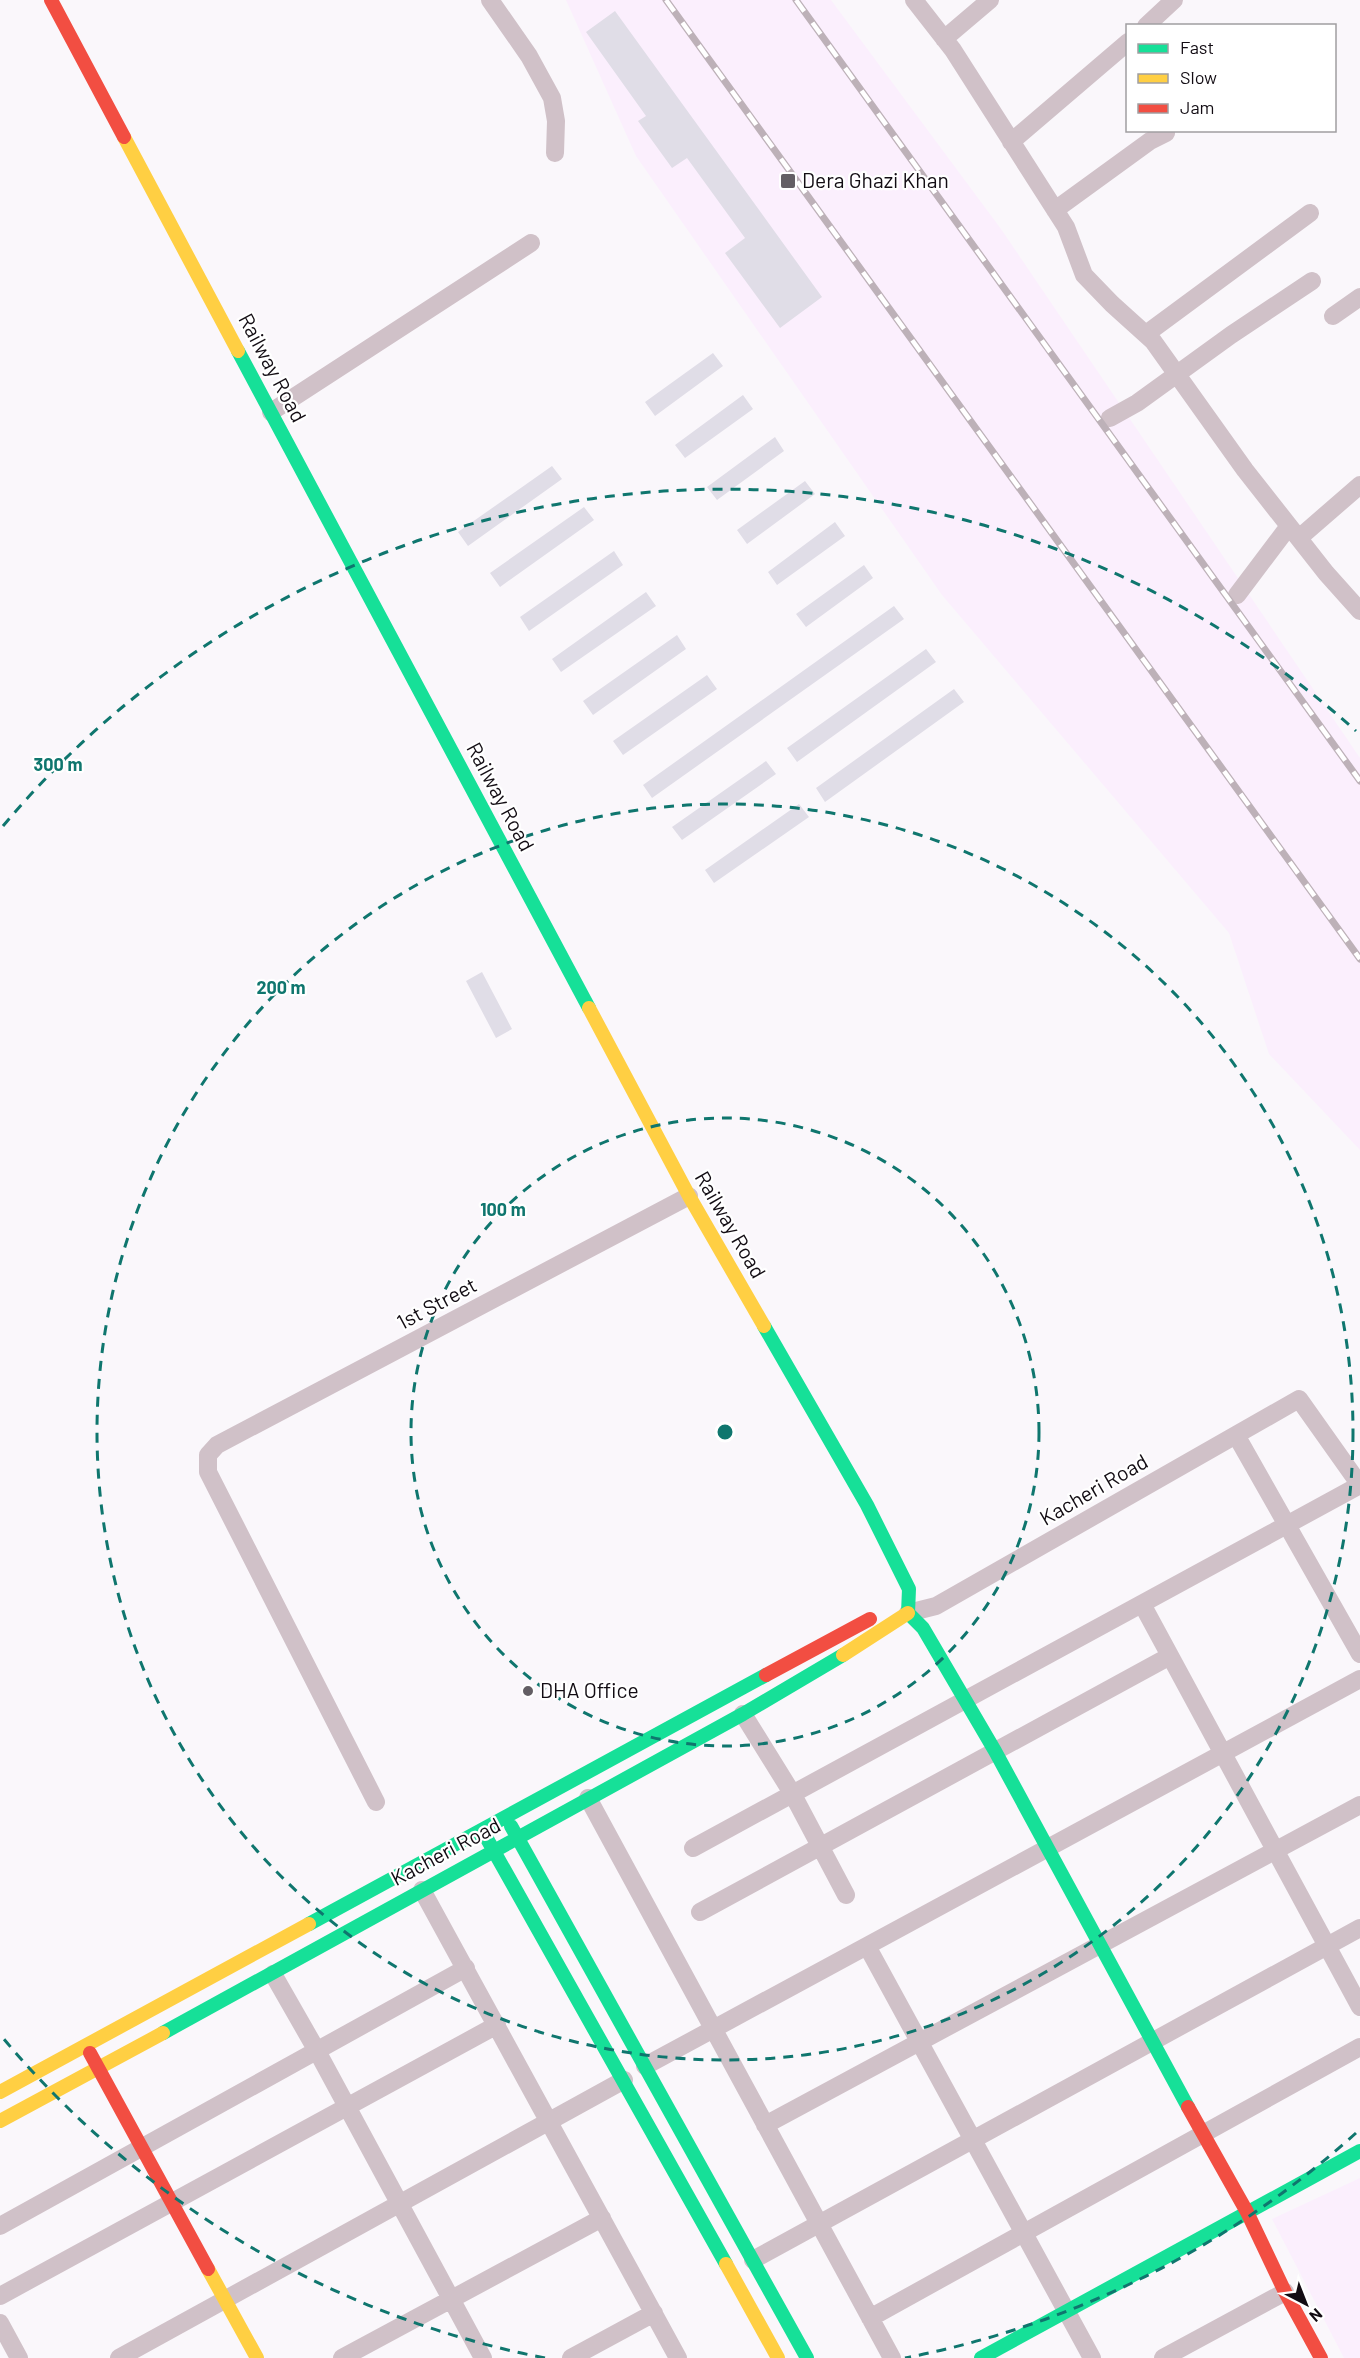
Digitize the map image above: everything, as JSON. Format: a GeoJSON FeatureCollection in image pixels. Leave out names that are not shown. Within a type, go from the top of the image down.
{"type":"FeatureCollection","features":[{"type":"Feature","properties":{"kind":"main road","name":"Railway Road"},"geometry":{"type":"LineString","coordinates":[[51,0],[689,1196],[867,1505],[909,1589],[908,1613]]}},
{"type":"Feature","properties":{"kind":"main road","name":"Kacheri Road"},"geometry":{"type":"LineString","coordinates":[[0,2092],[877,1616],[888,1611],[908,1613]]}},
{"type":"Feature","properties":{"kind":"main road"},"geometry":{"type":"LineString","coordinates":[[908,1613],[923,1628],[964,1701],[996,1750],[1152,2042],[1247,2212],[1285,2292],[1321,2358]]}},
{"type":"Feature","properties":{"kind":"main road","name":"Kacheri Road"},"geometry":{"type":"LineString","coordinates":[[0,2121],[273,1974],[743,1714],[855,1648],[908,1613]]}},
{"type":"Feature","properties":{"kind":"main road"},"geometry":{"type":"LineString","coordinates":[[506,1818],[807,2358]]}},
{"type":"Feature","properties":{"kind":"main road"},"geometry":{"type":"LineString","coordinates":[[483,1831],[624,2080],[777,2358]]}},
{"type":"Feature","properties":{"kind":"main road"},"geometry":{"type":"LineString","coordinates":[[86,2045],[256,2358]]}},
{"type":"Feature","properties":{"kind":"main road"},"geometry":{"type":"LineString","coordinates":[[981,2358],[1360,2151]]}},
{"type":"Feature","properties":{"kind":"street"},"geometry":{"type":"LineString","coordinates":[[490,0],[529,56],[552,98],[556,121],[555,153]]}},
{"type":"Feature","properties":{"kind":"street"},"geometry":{"type":"LineString","coordinates":[[914,0],[944,39],[1066,227],[1084,275],[1112,304],[1154,341],[1245,471],[1360,611]]}},
{"type":"Feature","properties":{"kind":"street"},"geometry":{"type":"LineString","coordinates":[[944,39],[990,0]]}},
{"type":"Feature","properties":{"kind":"street"},"geometry":{"type":"LineString","coordinates":[[1148,24],[1174,0]]}},
{"type":"Feature","properties":{"kind":"street"},"geometry":{"type":"LineString","coordinates":[[1011,142],[1126,44]]}},
{"type":"Feature","properties":{"kind":"street"},"geometry":{"type":"LineString","coordinates":[[1055,210],[1150,141],[1166,133]]}},
{"type":"Feature","properties":{"kind":"street"},"geometry":{"type":"LineString","coordinates":[[1146,334],[1310,213]]}},
{"type":"Feature","properties":{"kind":"street"},"geometry":{"type":"LineString","coordinates":[[271,412],[531,243]]}},
{"type":"Feature","properties":{"kind":"street"},"geometry":{"type":"LineString","coordinates":[[1110,418],[1137,403],[1231,335],[1312,281]]}},
{"type":"Feature","properties":{"kind":"street"},"geometry":{"type":"LineString","coordinates":[[1333,316],[1360,297]]}},
{"type":"Feature","properties":{"kind":"street"},"geometry":{"type":"LineString","coordinates":[[1237,595],[1294,532],[1360,485]]}},
{"type":"Feature","properties":{"kind":"street","name":"1st Street"},"geometry":{"type":"LineString","coordinates":[[376,1802],[208,1472],[208,1455],[217,1445],[689,1196]]}},
{"type":"Feature","properties":{"kind":"street","name":"Kacheri Road"},"geometry":{"type":"LineString","coordinates":[[908,1613],[936,1606],[1299,1399],[1360,1485]]}},
{"type":"Feature","properties":{"kind":"street"},"geometry":{"type":"LineString","coordinates":[[1236,1435],[1360,1654]]}},
{"type":"Feature","properties":{"kind":"street"},"geometry":{"type":"LineString","coordinates":[[693,1848],[1360,1485]]}},
{"type":"Feature","properties":{"kind":"street"},"geometry":{"type":"LineString","coordinates":[[1142,1604],[1360,2007]]}},
{"type":"Feature","properties":{"kind":"street"},"geometry":{"type":"LineString","coordinates":[[700,1912],[1170,1656]]}},
{"type":"Feature","properties":{"kind":"street"},"geometry":{"type":"LineString","coordinates":[[645,2066],[1360,1679]]}},
{"type":"Feature","properties":{"kind":"street"},"geometry":{"type":"LineString","coordinates":[[743,1714],[792,1793],[846,1895]]}},
{"type":"Feature","properties":{"kind":"street"},"geometry":{"type":"LineString","coordinates":[[588,1798],[892,2358]]}},
{"type":"Feature","properties":{"kind":"street"},"geometry":{"type":"LineString","coordinates":[[765,2126],[1360,1805]]}},
{"type":"Feature","properties":{"kind":"street"},"geometry":{"type":"LineString","coordinates":[[422,1890],[678,2358]]}},
{"type":"Feature","properties":{"kind":"street"},"geometry":{"type":"LineString","coordinates":[[753,2260],[1360,1929]]}},
{"type":"Feature","properties":{"kind":"street"},"geometry":{"type":"LineString","coordinates":[[867,1946],[1092,2358]]}},
{"type":"Feature","properties":{"kind":"street"},"geometry":{"type":"LineString","coordinates":[[0,2226],[466,1968]]}},
{"type":"Feature","properties":{"kind":"street"},"geometry":{"type":"LineString","coordinates":[[273,1974],[317,2050],[483,2358]]}},
{"type":"Feature","properties":{"kind":"street"},"geometry":{"type":"LineString","coordinates":[[0,2296],[497,2025]]}},
{"type":"Feature","properties":{"kind":"street"},"geometry":{"type":"LineString","coordinates":[[870,2318],[1360,2047]]}},
{"type":"Feature","properties":{"kind":"street"},"geometry":{"type":"LineString","coordinates":[[119,2358],[624,2080]]}},
{"type":"Feature","properties":{"kind":"street"},"geometry":{"type":"LineString","coordinates":[[342,2358],[602,2218]]}},
{"type":"Feature","properties":{"kind":"street"},"geometry":{"type":"LineString","coordinates":[[1163,2358],[1285,2292]]}},
{"type":"Feature","properties":{"kind":"street"},"geometry":{"type":"LineString","coordinates":[[571,2358],[654,2313]]}},
{"type":"Feature","properties":{"kind":"street"},"geometry":{"type":"LineString","coordinates":[[0,2323],[19,2358]]}},
{"type":"Feature","properties":{"kind":"shaded area"},"geometry":{"type":"Polygon","coordinates":[[[566,0],[831,0],[1001,229],[1360,758],[1360,1150],[1269,1054],[1229,933],[942,595],[636,156],[566,0]]]}},
{"type":"Feature","properties":{"kind":"shaded area"},"geometry":{"type":"Polygon","coordinates":[[[1360,2178],[1360,2358],[1344,2358],[1272,2219],[1360,2178]]]}},
{"type":"Feature","properties":{"kind":"building"},"geometry":{"type":"Polygon","coordinates":[[[615,11],[822,297],[780,328],[725,253],[745,238],[687,158],[672,168],[638,121],[646,116],[586,32],[615,11]]]}},
{"type":"Feature","properties":{"kind":"building"},"geometry":{"type":"Polygon","coordinates":[[[713,353],[723,366],[655,416],[645,402],[713,353]]]}},
{"type":"Feature","properties":{"kind":"building"},"geometry":{"type":"Polygon","coordinates":[[[743,395],[753,409],[685,458],[675,445],[743,395]]]}},
{"type":"Feature","properties":{"kind":"building"},"geometry":{"type":"Polygon","coordinates":[[[775,437],[784,451],[717,500],[707,487],[775,437]]]}},
{"type":"Feature","properties":{"kind":"building"},"geometry":{"type":"Polygon","coordinates":[[[552,466],[562,479],[468,546],[458,532],[552,466]]]}},
{"type":"Feature","properties":{"kind":"building"},"geometry":{"type":"Polygon","coordinates":[[[805,481],[815,494],[747,544],[737,530],[805,481]]]}},
{"type":"Feature","properties":{"kind":"building"},"geometry":{"type":"Polygon","coordinates":[[[584,507],[594,520],[500,587],[490,573],[584,507]]]}},
{"type":"Feature","properties":{"kind":"building"},"geometry":{"type":"Polygon","coordinates":[[[835,522],[845,536],[777,585],[768,572],[835,522]]]}},
{"type":"Feature","properties":{"kind":"building"},"geometry":{"type":"Polygon","coordinates":[[[614,551],[623,565],[529,631],[520,617],[614,551]]]}},
{"type":"Feature","properties":{"kind":"building"},"geometry":{"type":"Polygon","coordinates":[[[864,565],[873,578],[806,627],[796,614],[864,565]]]}},
{"type":"Feature","properties":{"kind":"building"},"geometry":{"type":"Polygon","coordinates":[[[646,592],[656,606],[561,672],[552,659],[646,592]]]}},
{"type":"Feature","properties":{"kind":"building"},"geometry":{"type":"Polygon","coordinates":[[[894,606],[904,619],[652,798],[643,785],[894,606]]]}},
{"type":"Feature","properties":{"kind":"building"},"geometry":{"type":"Polygon","coordinates":[[[677,635],[686,649],[593,715],[583,701],[677,635]]]}},
{"type":"Feature","properties":{"kind":"building"},"geometry":{"type":"Polygon","coordinates":[[[926,649],[936,662],[797,762],[787,748],[926,649]]]}},
{"type":"Feature","properties":{"kind":"building"},"geometry":{"type":"Polygon","coordinates":[[[707,675],[717,689],[623,755],[613,741],[707,675]]]}},
{"type":"Feature","properties":{"kind":"building"},"geometry":{"type":"Polygon","coordinates":[[[954,689],[964,702],[825,802],[816,788],[954,689]]]}},
{"type":"Feature","properties":{"kind":"building"},"geometry":{"type":"Polygon","coordinates":[[[766,761],[776,774],[682,840],[672,827],[766,761]]]}},
{"type":"Feature","properties":{"kind":"building"},"geometry":{"type":"Polygon","coordinates":[[[799,804],[809,817],[714,883],[705,870],[799,804]]]}},
{"type":"Feature","properties":{"kind":"building"},"geometry":{"type":"Polygon","coordinates":[[[482,972],[512,1029],[496,1038],[466,981],[482,972]]]}},
{"type":"Feature","properties":{"kind":"railway"},"geometry":{"type":"LineString","coordinates":[[666,0],[1360,959]]}},
{"type":"Feature","properties":{"kind":"railway"},"geometry":{"type":"LineString","coordinates":[[796,0],[1360,781]]}},
{"type":"Feature","properties":{"kind":"traffic: fast"},"geometry":{"type":"LineString","coordinates":[[238,351],[589,1008]]}},
{"type":"Feature","properties":{"kind":"traffic: fast"},"geometry":{"type":"LineString","coordinates":[[764,1326],[867,1505],[909,1589],[908,1613]]}},
{"type":"Feature","properties":{"kind":"traffic: fast"},"geometry":{"type":"LineString","coordinates":[[908,1613],[923,1628],[995,1751],[1188,2107]]}},
{"type":"Feature","properties":{"kind":"traffic: fast"},"geometry":{"type":"LineString","coordinates":[[163,2033],[743,1714],[843,1655]]}},
{"type":"Feature","properties":{"kind":"traffic: fast"},"geometry":{"type":"LineString","coordinates":[[309,1924],[766,1675]]}},
{"type":"Feature","properties":{"kind":"traffic: fast"},"geometry":{"type":"LineString","coordinates":[[511,1826],[807,2358]]}},
{"type":"Feature","properties":{"kind":"traffic: fast"},"geometry":{"type":"LineString","coordinates":[[486,1837],[726,2264]]}},
{"type":"Feature","properties":{"kind":"traffic: fast"},"geometry":{"type":"LineString","coordinates":[[981,2358],[1360,2151]]}},
{"type":"Feature","properties":{"kind":"traffic: slow"},"geometry":{"type":"LineString","coordinates":[[124,137],[238,351]]}},
{"type":"Feature","properties":{"kind":"traffic: slow"},"geometry":{"type":"LineString","coordinates":[[589,1008],[689,1196],[764,1326]]}},
{"type":"Feature","properties":{"kind":"traffic: slow"},"geometry":{"type":"LineString","coordinates":[[843,1655],[908,1613]]}},
{"type":"Feature","properties":{"kind":"traffic: slow"},"geometry":{"type":"LineString","coordinates":[[0,2092],[309,1924]]}},
{"type":"Feature","properties":{"kind":"traffic: slow"},"geometry":{"type":"LineString","coordinates":[[0,2121],[163,2033]]}},
{"type":"Feature","properties":{"kind":"traffic: slow"},"geometry":{"type":"LineString","coordinates":[[726,2264],[778,2358]]}},
{"type":"Feature","properties":{"kind":"traffic: slow"},"geometry":{"type":"LineString","coordinates":[[208,2269],[257,2358]]}},
{"type":"Feature","properties":{"kind":"traffic: jam"},"geometry":{"type":"LineString","coordinates":[[51,0],[124,137]]}},
{"type":"Feature","properties":{"kind":"traffic: jam"},"geometry":{"type":"LineString","coordinates":[[766,1675],[870,1619]]}},
{"type":"Feature","properties":{"kind":"traffic: jam"},"geometry":{"type":"LineString","coordinates":[[90,2053],[208,2269]]}},
{"type":"Feature","properties":{"kind":"traffic: jam"},"geometry":{"type":"LineString","coordinates":[[1188,2107],[1247,2212],[1285,2292],[1321,2358]]}},
{"type":"Feature","properties":{"kind":"place","name":"Dera Ghazi Khan"},"geometry":{"type":"Point","coordinates":[788,181]}},
{"type":"Feature","properties":{"kind":"place","name":"DHA Office"},"geometry":{"type":"Point","coordinates":[528,1691]}}]}
